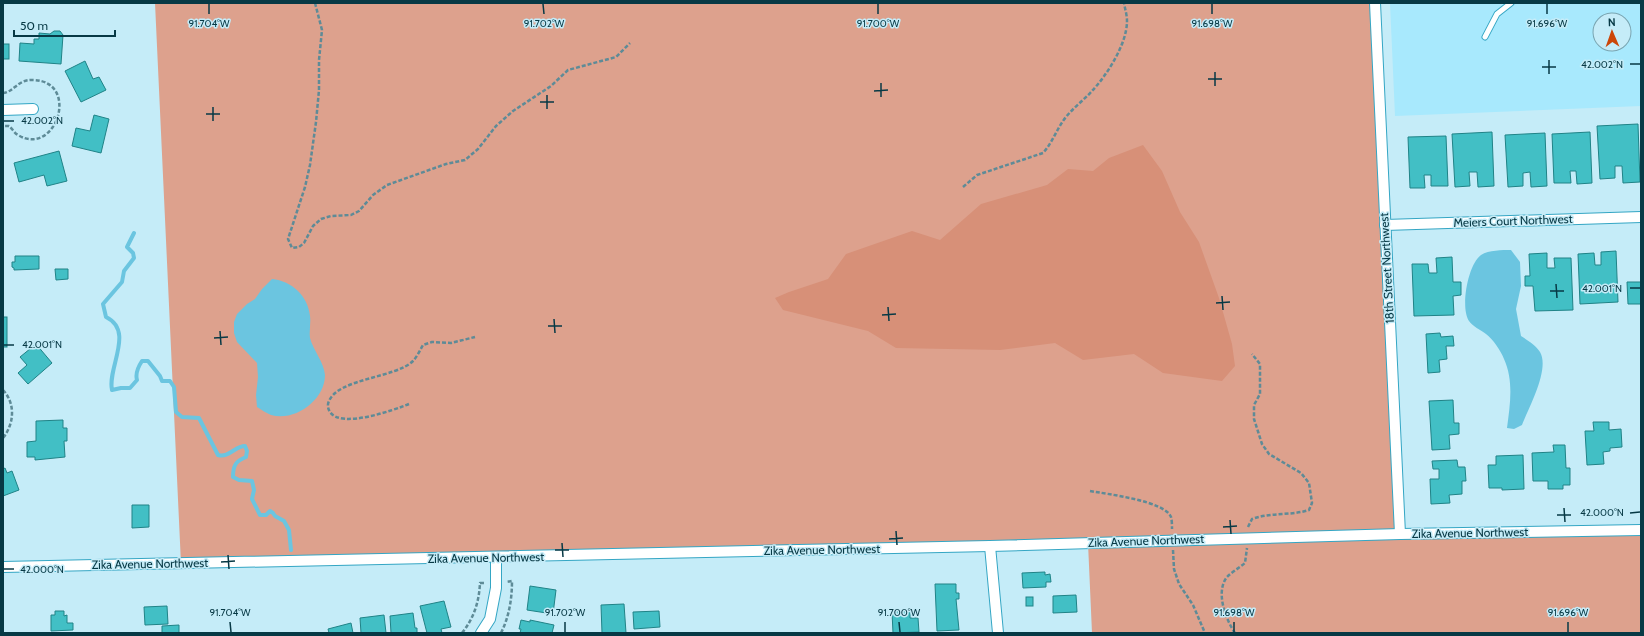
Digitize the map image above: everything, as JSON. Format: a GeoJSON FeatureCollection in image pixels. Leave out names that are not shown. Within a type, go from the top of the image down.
{"type":"FeatureCollection","features":[{"type":"Feature","properties":{"kind":"street","name":"18th Street Northwest"},"geometry":{"type":"LineString","coordinates":[[1375,3],[1400,534]]}},
{"type":"Feature","properties":{"kind":"street"},"geometry":{"type":"LineString","coordinates":[[3,110],[33,109]]}},
{"type":"Feature","properties":{"kind":"street","name":"Meiers Court Northwest"},"geometry":{"type":"LineString","coordinates":[[1385,225],[1641,217]]}},
{"type":"Feature","properties":{"kind":"street","name":"Zika Avenue Northwest"},"geometry":{"type":"LineString","coordinates":[[3,567],[990,546],[1400,534],[1641,530]]}},
{"type":"Feature","properties":{"kind":"street"},"geometry":{"type":"LineString","coordinates":[[990,546],[998,633]]}},
{"type":"Feature","properties":{"kind":"street"},"geometry":{"type":"LineString","coordinates":[[481,633],[490,619],[496,588],[496,557]]}},
{"type":"Feature","properties":{"kind":"lane"},"geometry":{"type":"LineString","coordinates":[[1485,37],[1497,14],[1511,3]]}},
{"type":"Feature","properties":{"kind":"path"},"geometry":{"type":"LineString","coordinates":[[315,3],[322,30],[316,122],[310,165],[305,187],[288,239],[292,248],[299,247],[304,243],[314,226],[321,219],[331,216],[350,215],[359,211],[373,195],[388,185],[446,164],[465,160],[478,149],[496,126],[513,111],[551,86],[568,70],[616,57],[630,42]]}},
{"type":"Feature","properties":{"kind":"path"},"geometry":{"type":"LineString","coordinates":[[962,187],[977,175],[1043,153],[1051,144],[1065,118],[1077,104],[1092,92],[1120,49],[1125,35],[1127,20],[1124,3]]}},
{"type":"Feature","properties":{"kind":"path"},"geometry":{"type":"LineString","coordinates":[[409,404],[384,414],[341,418],[332,415],[328,409],[328,403],[332,396],[344,387],[403,367],[414,361],[423,345],[432,342],[451,343],[475,337]]}},
{"type":"Feature","properties":{"kind":"path"},"geometry":{"type":"LineString","coordinates":[[1235,633],[1224,612],[1224,584],[1228,577],[1244,563],[1247,554],[1248,526],[1252,519],[1264,515],[1301,513],[1309,510],[1312,503],[1309,483],[1301,473],[1269,454],[1262,444],[1254,419],[1254,405],[1260,394],[1260,364],[1252,354]]}},
{"type":"Feature","properties":{"kind":"path"},"geometry":{"type":"LineString","coordinates":[[3,390],[11,403],[12,414],[10,428],[3,438]]}},
{"type":"Feature","properties":{"kind":"path"},"geometry":{"type":"LineString","coordinates":[[462,633],[472,620],[477,607],[480,595],[480,583]]}},
{"type":"Feature","properties":{"kind":"shaded area"},"geometry":{"type":"Polygon","coordinates":[[[155,3],[1375,3],[1400,534],[1641,534],[1641,633],[1092,633],[1088,543],[181,564],[155,3]]]}},
{"type":"Feature","properties":{"kind":"shaded area"},"geometry":{"type":"Polygon","coordinates":[[[1390,3],[1641,3],[1641,106],[1395,116],[1390,3]]]}},
{"type":"Feature","properties":{"kind":"shaded area"},"geometry":{"type":"Polygon","coordinates":[[[1143,145],[1162,171],[1180,212],[1199,242],[1219,298],[1232,344],[1235,366],[1222,381],[1163,373],[1134,354],[1083,360],[1055,343],[1000,350],[896,348],[868,331],[783,310],[775,298],[828,279],[846,254],[912,231],[940,240],[981,204],[1047,185],[1068,169],[1093,171],[1109,158],[1143,145]]]}},
{"type":"Feature","properties":{"kind":"shaded area"},"geometry":{"type":"Polygon","coordinates":[[[1511,250],[1520,262],[1521,286],[1516,309],[1521,336],[1536,347],[1540,352],[1542,359],[1541,378],[1533,398],[1522,425],[1514,429],[1507,428],[1510,402],[1510,384],[1504,359],[1499,349],[1491,339],[1469,321],[1466,315],[1465,306],[1469,276],[1476,260],[1481,255],[1488,252],[1511,250]]]}},
{"type":"Feature","properties":{"kind":"shaded area"},"geometry":{"type":"Polygon","coordinates":[[[272,279],[279,280],[292,286],[298,291],[306,302],[310,316],[310,338],[313,347],[323,365],[325,375],[324,384],[320,393],[307,407],[290,415],[280,416],[271,415],[257,407],[257,363],[237,342],[234,333],[234,322],[237,314],[247,304],[255,299],[272,279]]]}},
{"type":"Feature","properties":{"kind":"building"},"geometry":{"type":"Polygon","coordinates":[[[54,31],[60,31],[63,35],[61,64],[19,61],[20,43],[34,44],[34,39],[39,39],[39,33],[50,34],[54,31]]]}},
{"type":"Feature","properties":{"kind":"building"},"geometry":{"type":"Polygon","coordinates":[[[3,44],[9,44],[9,59],[3,59],[3,44]]]}},
{"type":"Feature","properties":{"kind":"building"},"geometry":{"type":"Polygon","coordinates":[[[85,61],[93,79],[99,77],[106,90],[81,102],[65,71],[85,61]]]}},
{"type":"Feature","properties":{"kind":"building"},"geometry":{"type":"Polygon","coordinates":[[[94,115],[109,119],[101,153],[72,146],[76,128],[90,131],[94,115]]]}},
{"type":"Feature","properties":{"kind":"building"},"geometry":{"type":"Polygon","coordinates":[[[1638,124],[1640,182],[1623,183],[1622,166],[1615,166],[1615,178],[1600,179],[1597,126],[1638,124]]]}},
{"type":"Feature","properties":{"kind":"building"},"geometry":{"type":"Polygon","coordinates":[[[1492,132],[1494,186],[1478,187],[1477,172],[1469,172],[1470,186],[1455,187],[1452,134],[1492,132]]]}},
{"type":"Feature","properties":{"kind":"building"},"geometry":{"type":"Polygon","coordinates":[[[1590,132],[1592,183],[1577,184],[1576,171],[1570,171],[1571,183],[1554,183],[1552,134],[1590,132]]]}},
{"type":"Feature","properties":{"kind":"building"},"geometry":{"type":"Polygon","coordinates":[[[1545,133],[1547,186],[1531,187],[1530,172],[1523,173],[1523,186],[1508,187],[1505,135],[1545,133]]]}},
{"type":"Feature","properties":{"kind":"building"},"geometry":{"type":"Polygon","coordinates":[[[1446,136],[1448,186],[1431,186],[1431,175],[1424,175],[1425,188],[1410,188],[1408,137],[1446,136]]]}},
{"type":"Feature","properties":{"kind":"building"},"geometry":{"type":"Polygon","coordinates":[[[59,151],[67,181],[47,186],[44,175],[19,182],[14,163],[59,151]]]}},
{"type":"Feature","properties":{"kind":"building"},"geometry":{"type":"Polygon","coordinates":[[[1616,251],[1618,302],[1580,304],[1578,254],[1594,253],[1595,265],[1601,265],[1601,252],[1616,251]]]}},
{"type":"Feature","properties":{"kind":"building"},"geometry":{"type":"Polygon","coordinates":[[[1547,253],[1547,268],[1555,268],[1554,258],[1571,258],[1573,310],[1535,311],[1533,286],[1525,286],[1525,276],[1530,276],[1529,254],[1547,253]]]}},
{"type":"Feature","properties":{"kind":"building"},"geometry":{"type":"Polygon","coordinates":[[[15,256],[39,256],[39,269],[14,270],[12,267],[12,262],[15,262],[15,256]]]}},
{"type":"Feature","properties":{"kind":"building"},"geometry":{"type":"Polygon","coordinates":[[[1452,257],[1453,282],[1461,282],[1461,295],[1453,296],[1454,315],[1414,316],[1412,264],[1428,264],[1429,273],[1437,273],[1436,258],[1452,257]]]}},
{"type":"Feature","properties":{"kind":"building"},"geometry":{"type":"Polygon","coordinates":[[[55,269],[68,269],[68,279],[56,280],[55,269]]]}},
{"type":"Feature","properties":{"kind":"building"},"geometry":{"type":"Polygon","coordinates":[[[1627,282],[1641,282],[1641,304],[1628,304],[1627,282]]]}},
{"type":"Feature","properties":{"kind":"building"},"geometry":{"type":"Polygon","coordinates":[[[3,317],[7,317],[7,347],[3,347],[3,317]]]}},
{"type":"Feature","properties":{"kind":"building"},"geometry":{"type":"Polygon","coordinates":[[[1440,333],[1441,337],[1453,336],[1454,346],[1446,346],[1447,359],[1439,360],[1440,372],[1428,373],[1426,334],[1440,333]]]}},
{"type":"Feature","properties":{"kind":"building"},"geometry":{"type":"Polygon","coordinates":[[[36,344],[52,363],[28,384],[18,373],[27,365],[20,357],[36,344]]]}},
{"type":"Feature","properties":{"kind":"building"},"geometry":{"type":"Polygon","coordinates":[[[1453,400],[1454,423],[1459,423],[1459,434],[1449,435],[1450,449],[1432,450],[1429,401],[1453,400]]]}},
{"type":"Feature","properties":{"kind":"building"},"geometry":{"type":"Polygon","coordinates":[[[63,420],[63,428],[67,428],[67,441],[64,441],[65,457],[35,460],[35,457],[27,457],[27,442],[36,441],[36,421],[63,420]]]}},
{"type":"Feature","properties":{"kind":"building"},"geometry":{"type":"Polygon","coordinates":[[[1593,422],[1609,422],[1609,430],[1621,429],[1622,447],[1610,448],[1610,451],[1603,452],[1604,464],[1587,465],[1585,431],[1594,431],[1593,422]]]}},
{"type":"Feature","properties":{"kind":"building"},"geometry":{"type":"Polygon","coordinates":[[[1553,445],[1565,445],[1566,468],[1570,468],[1570,485],[1563,485],[1563,489],[1548,489],[1548,481],[1533,481],[1532,453],[1554,452],[1553,445]]]}},
{"type":"Feature","properties":{"kind":"building"},"geometry":{"type":"Polygon","coordinates":[[[1523,455],[1524,489],[1502,490],[1502,488],[1489,488],[1488,465],[1496,465],[1496,456],[1523,455]]]}},
{"type":"Feature","properties":{"kind":"building"},"geometry":{"type":"Polygon","coordinates":[[[1457,460],[1458,467],[1465,467],[1466,481],[1462,481],[1462,494],[1449,495],[1450,503],[1431,504],[1430,479],[1439,479],[1439,469],[1433,469],[1432,461],[1457,460]]]}},
{"type":"Feature","properties":{"kind":"building"},"geometry":{"type":"Polygon","coordinates":[[[5,468],[7,473],[12,471],[19,490],[3,496],[3,469],[5,468]]]}},
{"type":"Feature","properties":{"kind":"building"},"geometry":{"type":"Polygon","coordinates":[[[132,505],[149,505],[149,527],[132,528],[132,505]]]}},
{"type":"Feature","properties":{"kind":"building"},"geometry":{"type":"Polygon","coordinates":[[[1045,572],[1045,575],[1050,574],[1051,582],[1046,582],[1046,587],[1023,588],[1022,573],[1045,572]]]}},
{"type":"Feature","properties":{"kind":"building"},"geometry":{"type":"Polygon","coordinates":[[[935,584],[956,584],[956,593],[959,593],[959,599],[956,599],[959,630],[937,631],[935,584]]]}},
{"type":"Feature","properties":{"kind":"building"},"geometry":{"type":"Polygon","coordinates":[[[530,586],[556,590],[553,614],[527,610],[530,586]]]}},
{"type":"Feature","properties":{"kind":"building"},"geometry":{"type":"Polygon","coordinates":[[[1076,595],[1077,612],[1053,613],[1053,596],[1076,595]]]}},
{"type":"Feature","properties":{"kind":"building"},"geometry":{"type":"Polygon","coordinates":[[[1026,597],[1033,597],[1033,606],[1026,606],[1026,597]]]}},
{"type":"Feature","properties":{"kind":"building"},"geometry":{"type":"Polygon","coordinates":[[[444,601],[451,627],[441,629],[442,633],[427,633],[420,606],[444,601]]]}},
{"type":"Feature","properties":{"kind":"building"},"geometry":{"type":"Polygon","coordinates":[[[624,604],[626,633],[602,633],[601,605],[624,604]]]}},
{"type":"Feature","properties":{"kind":"building"},"geometry":{"type":"Polygon","coordinates":[[[167,606],[168,624],[145,625],[144,607],[167,606]]]}},
{"type":"Feature","properties":{"kind":"building"},"geometry":{"type":"Polygon","coordinates":[[[55,611],[64,611],[64,616],[67,615],[67,623],[73,623],[73,630],[51,631],[51,615],[55,615],[55,611]]]}},
{"type":"Feature","properties":{"kind":"building"},"geometry":{"type":"Polygon","coordinates":[[[659,611],[660,627],[634,629],[633,612],[659,611]]]}},
{"type":"Feature","properties":{"kind":"building"},"geometry":{"type":"Polygon","coordinates":[[[910,611],[910,618],[918,618],[919,632],[893,633],[892,612],[910,611]]]}},
{"type":"Feature","properties":{"kind":"building"},"geometry":{"type":"Polygon","coordinates":[[[413,613],[417,633],[391,633],[390,616],[413,613]]]}},
{"type":"Feature","properties":{"kind":"building"},"geometry":{"type":"Polygon","coordinates":[[[384,615],[386,633],[361,633],[360,618],[384,615]]]}},
{"type":"Feature","properties":{"kind":"building"},"geometry":{"type":"Polygon","coordinates":[[[521,620],[530,622],[530,620],[554,625],[552,633],[520,633],[521,629],[519,629],[521,620]]]}},
{"type":"Feature","properties":{"kind":"building"},"geometry":{"type":"Polygon","coordinates":[[[351,623],[353,633],[329,633],[328,629],[351,623]]]}},
{"type":"Feature","properties":{"kind":"building"},"geometry":{"type":"Polygon","coordinates":[[[179,625],[179,633],[162,633],[162,626],[179,625]]]}},
{"type":"Feature","properties":{"kind":"waterway"},"geometry":{"type":"LineString","coordinates":[[134,233],[127,247],[133,253],[134,258],[124,271],[122,282],[103,304],[106,317],[114,323],[118,331],[119,340],[111,381],[112,390],[130,388],[137,380],[137,370],[142,361],[148,361],[160,376],[162,381],[170,381],[174,387],[176,412],[182,417],[199,418],[218,455],[225,455],[245,446],[247,451],[246,457],[236,464],[233,477],[239,480],[252,481],[254,490],[252,499],[260,515],[266,515],[270,511],[284,521],[289,530],[291,550]]}}]}
